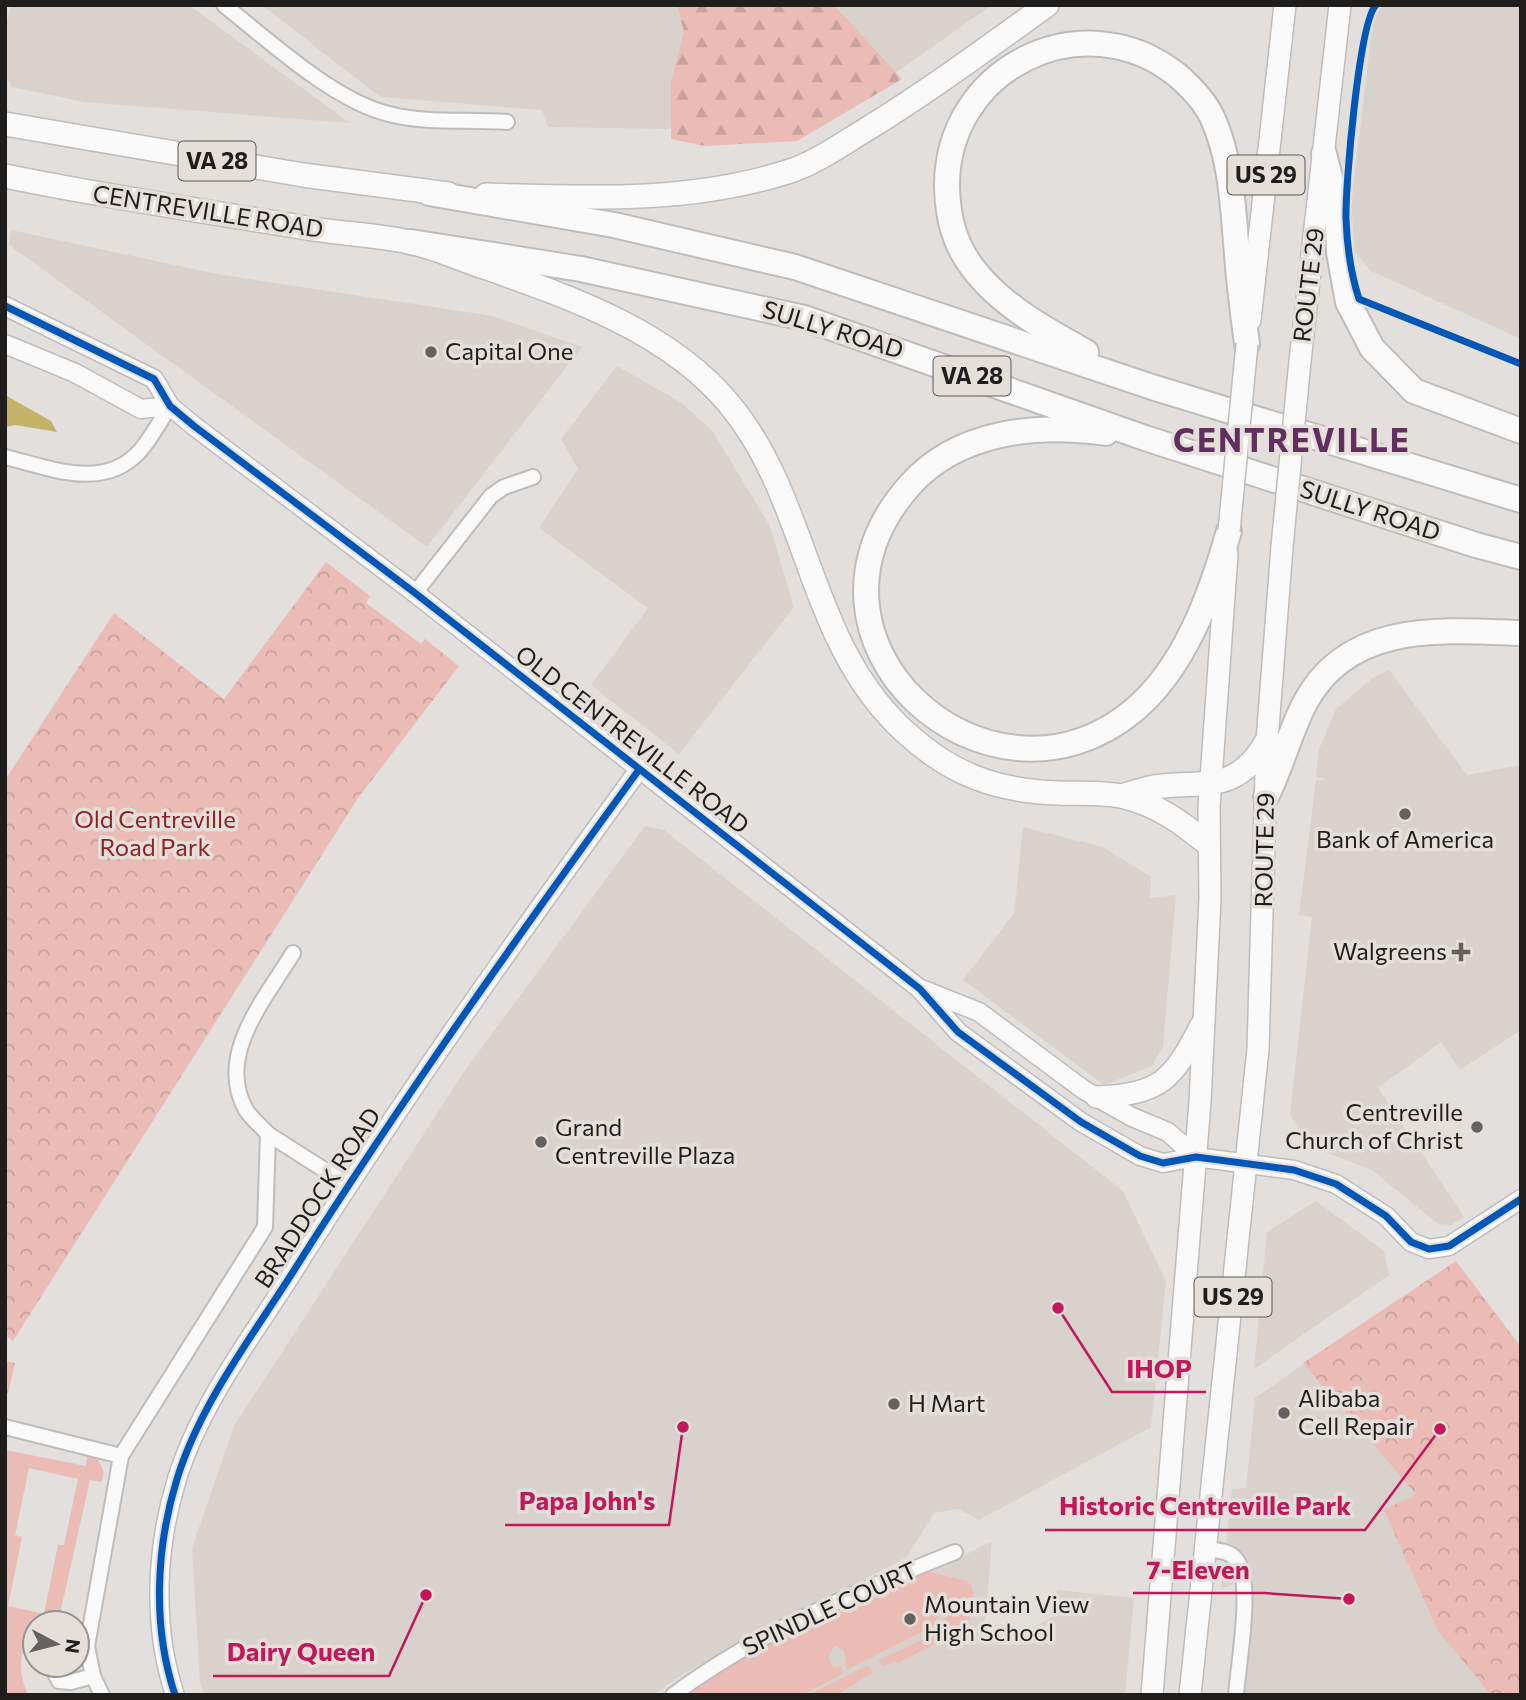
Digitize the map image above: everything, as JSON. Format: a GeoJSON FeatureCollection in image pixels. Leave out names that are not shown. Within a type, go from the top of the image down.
{"type":"FeatureCollection","features":[{"type":"Feature","properties":{"kind":"highway"},"geometry":{"type":"LineString","coordinates":[[429,193],[614,199],[732,186],[790,172],[913,100],[1046,5]]}},
{"type":"Feature","properties":{"kind":"highway"},"geometry":{"type":"LineString","coordinates":[[1152,387],[1054,335],[1004,300],[972,267],[950,228],[947,174],[954,134],[968,109],[991,79],[1019,59],[1072,43],[1103,44],[1138,51],[1166,66],[1194,89],[1213,117],[1226,160],[1247,344]]}},
{"type":"Feature","properties":{"kind":"highway","name":"VA 28"},"geometry":{"type":"LineString","coordinates":[[5,124],[126,147],[429,193]]}},
{"type":"Feature","properties":{"kind":"highway"},"geometry":{"type":"LineString","coordinates":[[1324,154],[1337,205],[1339,252],[1348,302],[1372,348],[1413,391],[1521,430]]}},
{"type":"Feature","properties":{"kind":"highway","name":"CENTREVILLE ROAD"},"geometry":{"type":"LineString","coordinates":[[5,176],[87,192],[411,242],[604,312],[667,351],[732,406],[776,485],[843,653],[869,692],[904,732],[955,769],[1007,789],[1122,796]]}},
{"type":"Feature","properties":{"kind":"highway","name":"SULLY ROAD"},"geometry":{"type":"LineString","coordinates":[[429,193],[614,225],[784,264],[1152,387],[1521,500]]}},
{"type":"Feature","properties":{"kind":"highway","name":"SULLY ROAD"},"geometry":{"type":"LineString","coordinates":[[411,242],[581,269],[804,318],[1145,438],[1476,545],[1521,557]]}},
{"type":"Feature","properties":{"kind":"highway"},"geometry":{"type":"LineString","coordinates":[[1145,438],[1059,430],[994,436],[963,445],[938,459],[915,479],[885,518],[875,543],[867,581],[868,617],[876,644],[888,670],[904,691],[945,723],[969,736],[995,744],[1022,747],[1072,743],[1112,726],[1154,690],[1174,662],[1209,590],[1229,531]]}},
{"type":"Feature","properties":{"kind":"highway"},"geometry":{"type":"LineString","coordinates":[[1266,797],[1283,764],[1292,730],[1306,701],[1353,651],[1397,635],[1456,631],[1521,633]]}},
{"type":"Feature","properties":{"kind":"highway"},"geometry":{"type":"LineString","coordinates":[[1122,796],[1153,787],[1211,785],[1238,774],[1251,764],[1267,741]]}},
{"type":"Feature","properties":{"kind":"highway"},"geometry":{"type":"LineString","coordinates":[[1122,796],[1172,815],[1208,844]]}},
{"type":"Feature","properties":{"kind":"main road","name":"US 29"},"geometry":{"type":"LineString","coordinates":[[1152,1695],[1196,1157],[1205,1017],[1211,785],[1229,531],[1285,5]]}},
{"type":"Feature","properties":{"kind":"main road","name":"ROUTE 29"},"geometry":{"type":"LineString","coordinates":[[1190,1695],[1258,1049],[1267,741],[1282,547],[1340,5]]}},
{"type":"Feature","properties":{"kind":"main road"},"geometry":{"type":"LineString","coordinates":[[1096,1097],[1126,1096],[1154,1087],[1173,1074],[1205,1017]]}},
{"type":"Feature","properties":{"kind":"street"},"geometry":{"type":"LineString","coordinates":[[224,5],[294,60],[357,102],[373,109],[410,118],[507,122]]}},
{"type":"Feature","properties":{"kind":"street","name":"OLD CENTREVILLE ROAD"},"geometry":{"type":"LineString","coordinates":[[5,306],[154,379],[170,406],[415,593],[638,771],[920,989],[958,1032],[1113,1142],[1163,1163],[1196,1157],[1247,1164]]}},
{"type":"Feature","properties":{"kind":"street"},"geometry":{"type":"LineString","coordinates":[[5,344],[75,373],[141,409],[170,406]]}},
{"type":"Feature","properties":{"kind":"street"},"geometry":{"type":"LineString","coordinates":[[5,457],[93,476],[117,470],[140,452],[170,406]]}},
{"type":"Feature","properties":{"kind":"street"},"geometry":{"type":"LineString","coordinates":[[415,593],[491,496],[503,487],[533,477]]}},
{"type":"Feature","properties":{"kind":"street","name":"BRADDOCK ROAD"},"geometry":{"type":"LineString","coordinates":[[175,1695],[161,1633],[160,1599],[166,1524],[177,1478],[194,1434],[215,1396],[348,1185],[474,996],[638,771]]}},
{"type":"Feature","properties":{"kind":"street"},"geometry":{"type":"LineString","coordinates":[[293,953],[241,1039],[236,1076],[246,1110],[268,1134],[348,1185]]}},
{"type":"Feature","properties":{"kind":"street","name":"OLD CENTREVILLE ROAD"},"geometry":{"type":"LineString","coordinates":[[920,989],[979,1012],[1096,1097],[1132,1117],[1168,1132],[1196,1157]]}},
{"type":"Feature","properties":{"kind":"street"},"geometry":{"type":"LineString","coordinates":[[90,1609],[121,1456],[265,1227],[268,1134]]}},
{"type":"Feature","properties":{"kind":"street"},"geometry":{"type":"LineString","coordinates":[[1247,1164],[1294,1170],[1336,1184],[1386,1216],[1411,1242],[1429,1249],[1449,1247],[1521,1199]]}},
{"type":"Feature","properties":{"kind":"street"},"geometry":{"type":"LineString","coordinates":[[5,1427],[121,1456]]}},
{"type":"Feature","properties":{"kind":"street"},"geometry":{"type":"LineString","coordinates":[[1206,1549],[1229,1552],[1238,1561],[1243,1576],[1236,1695]]}},
{"type":"Feature","properties":{"kind":"street","name":"SPINDLE COURT"},"geometry":{"type":"LineString","coordinates":[[673,1695],[751,1643],[823,1607],[955,1552]]}},
{"type":"Feature","properties":{"kind":"street"},"geometry":{"type":"LineString","coordinates":[[91,1671],[102,1695]]}},
{"type":"Feature","properties":{"kind":"street"},"geometry":{"type":"LineString","coordinates":[[58,1679],[71,1682],[82,1679]]}},
{"type":"Feature","properties":{"kind":"shaded area"},"geometry":{"type":"Polygon","coordinates":[[[11,5],[189,5],[350,123],[84,102],[12,87],[5,75],[5,29],[11,5]]]}},
{"type":"Feature","properties":{"kind":"shaded area"},"geometry":{"type":"Polygon","coordinates":[[[262,5],[761,5],[669,129],[548,127],[542,110],[380,97],[262,5]]]}},
{"type":"Feature","properties":{"kind":"shaded area"},"geometry":{"type":"Polygon","coordinates":[[[834,5],[992,5],[895,73],[834,5]]]}},
{"type":"Feature","properties":{"kind":"shaded area"},"geometry":{"type":"Polygon","coordinates":[[[1383,5],[1521,5],[1521,339],[1371,271],[1355,252],[1351,205],[1373,20],[1383,5]]]}},
{"type":"Feature","properties":{"kind":"shaded area"},"geometry":{"type":"Polygon","coordinates":[[[11,230],[217,274],[493,316],[582,347],[427,547],[9,245],[11,230]]]}},
{"type":"Feature","properties":{"kind":"shaded area"},"geometry":{"type":"Polygon","coordinates":[[[617,366],[682,403],[713,432],[770,526],[794,607],[679,754],[591,685],[648,608],[539,528],[578,469],[561,439],[617,366]]]}},
{"type":"Feature","properties":{"kind":"shaded area"},"geometry":{"type":"Polygon","coordinates":[[[5,395],[51,421],[57,432],[15,425],[5,427],[5,395]]]}},
{"type":"Feature","properties":{"kind":"shaded area"},"geometry":{"type":"Polygon","coordinates":[[[1389,670],[1467,775],[1521,765],[1521,1030],[1460,1070],[1441,1042],[1378,1088],[1464,1217],[1451,1225],[1438,1224],[1372,1170],[1308,1146],[1290,1115],[1312,917],[1299,915],[1316,780],[1325,780],[1316,776],[1319,749],[1336,709],[1374,677],[1389,670]]]}},
{"type":"Feature","properties":{"kind":"shaded area"},"geometry":{"type":"Polygon","coordinates":[[[645,826],[664,830],[1123,1191],[1166,1281],[1151,1427],[979,1520],[958,1509],[934,1513],[907,1557],[686,1672],[653,1695],[205,1695],[200,1683],[192,1548],[234,1426],[466,1069],[645,826]]]}},
{"type":"Feature","properties":{"kind":"shaded area"},"geometry":{"type":"Polygon","coordinates":[[[1023,827],[1103,847],[1151,877],[1150,898],[1176,895],[1163,1046],[1152,1066],[1104,1085],[963,980],[1014,913],[1023,827]]]}},
{"type":"Feature","properties":{"kind":"shaded area"},"geometry":{"type":"Polygon","coordinates":[[[1316,1201],[1384,1251],[1389,1275],[1254,1369],[1267,1232],[1316,1201]]]}},
{"type":"Feature","properties":{"kind":"shaded area"},"geometry":{"type":"Polygon","coordinates":[[[1305,1363],[1419,1494],[1493,1695],[1241,1695],[1252,1576],[1221,1589],[1232,1489],[1246,1488],[1255,1398],[1305,1363]]]}},
{"type":"Feature","properties":{"kind":"shaded area","name":"Mountain View High School"},"geometry":{"type":"Polygon","coordinates":[[[992,1541],[985,1623],[1032,1628],[1054,1616],[1057,1590],[1134,1598],[1125,1695],[690,1695],[992,1541]]]}},
{"type":"Feature","properties":{"kind":"green space"},"geometry":{"type":"Polygon","coordinates":[[[677,5],[834,5],[902,79],[797,141],[705,146],[671,139],[671,82],[684,32],[677,5]]]}},
{"type":"Feature","properties":{"kind":"green space","name":"Old Centreville Road Park"},"geometry":{"type":"Polygon","coordinates":[[[326,562],[370,596],[366,603],[421,644],[425,639],[459,666],[358,798],[13,1341],[5,1335],[5,780],[114,613],[224,699],[326,562]]]}},
{"type":"Feature","properties":{"kind":"green space"},"geometry":{"type":"Polygon","coordinates":[[[1456,1261],[1521,1347],[1521,1695],[1491,1695],[1438,1631],[1384,1510],[1416,1494],[1303,1363],[1456,1261]]]}},
{"type":"Feature","properties":{"kind":"green space"},"geometry":{"type":"Polygon","coordinates":[[[5,1361],[15,1363],[8,1393],[5,1393],[5,1361]]]}},
{"type":"Feature","properties":{"kind":"green space"},"geometry":{"type":"Polygon","coordinates":[[[5,1450],[86,1466],[87,1457],[97,1458],[104,1472],[101,1482],[90,1480],[61,1609],[45,1609],[58,1545],[64,1545],[78,1479],[29,1468],[15,1535],[22,1537],[8,1606],[22,1609],[21,1679],[28,1695],[5,1695],[5,1450]]]}},
{"type":"Feature","properties":{"kind":"green space"},"geometry":{"type":"Polygon","coordinates":[[[921,1570],[967,1581],[972,1587],[975,1604],[947,1603],[932,1627],[847,1670],[844,1650],[834,1646],[828,1658],[834,1668],[841,1666],[843,1674],[802,1695],[689,1695],[718,1672],[776,1639],[921,1570]]]}},
{"type":"Feature","properties":{"kind":"green space"},"geometry":{"type":"Polygon","coordinates":[[[951,1607],[972,1611],[967,1626],[956,1641],[952,1633],[941,1626],[951,1607]]]}},
{"type":"Feature","properties":{"kind":"green space"},"geometry":{"type":"Polygon","coordinates":[[[941,1631],[949,1637],[898,1663],[896,1661],[883,1667],[879,1660],[941,1631]]]}},
{"type":"Feature","properties":{"kind":"green space"},"geometry":{"type":"Polygon","coordinates":[[[868,1665],[873,1672],[837,1695],[808,1695],[868,1665]]]}},
{"type":"Feature","properties":{"kind":"cycle path"},"geometry":{"type":"LineString","coordinates":[[1376,5],[1364,41],[1359,72],[1346,202],[1348,250],[1359,299],[1521,364]]}},
{"type":"Feature","properties":{"kind":"cycle path"},"geometry":{"type":"LineString","coordinates":[[5,306],[154,379],[170,406],[194,426],[415,593],[920,989],[958,1032],[1081,1122],[1140,1156],[1163,1163],[1196,1157],[1294,1170],[1336,1184],[1386,1216],[1411,1242],[1429,1249],[1449,1246],[1521,1199]]}},
{"type":"Feature","properties":{"kind":"cycle path"},"geometry":{"type":"LineString","coordinates":[[175,1695],[168,1669],[160,1614],[161,1559],[177,1479],[200,1422],[230,1368],[421,1076],[638,771]]}},
{"type":"Feature","properties":{"kind":"place","name":"Capital One"},"geometry":{"type":"Point","coordinates":[431,352]}},
{"type":"Feature","properties":{"kind":"place","name":"Bank of America"},"geometry":{"type":"Point","coordinates":[1405,814]}},
{"type":"Feature","properties":{"kind":"place","name":"Walgreens"},"geometry":{"type":"Point","coordinates":[1461,952]}},
{"type":"Feature","properties":{"kind":"place","name":"Centreville Church of Christ"},"geometry":{"type":"Point","coordinates":[1477,1127]}},
{"type":"Feature","properties":{"kind":"place","name":"Grand Centreville Plaza"},"geometry":{"type":"Point","coordinates":[541,1142]}},
{"type":"Feature","properties":{"kind":"place","name":"IHOP"},"geometry":{"type":"Point","coordinates":[1058,1308]}},
{"type":"Feature","properties":{"kind":"place","name":"H Mart"},"geometry":{"type":"Point","coordinates":[894,1404]}},
{"type":"Feature","properties":{"kind":"place","name":"Alibaba Cell Repair"},"geometry":{"type":"Point","coordinates":[1284,1413]}},
{"type":"Feature","properties":{"kind":"place","name":"Papa John's"},"geometry":{"type":"Point","coordinates":[683,1427]}},
{"type":"Feature","properties":{"kind":"place","name":"Historic Centreville Park"},"geometry":{"type":"Point","coordinates":[1440,1429]}},
{"type":"Feature","properties":{"kind":"place","name":"Dairy Queen"},"geometry":{"type":"Point","coordinates":[426,1595]}},
{"type":"Feature","properties":{"kind":"place","name":"7-Eleven"},"geometry":{"type":"Point","coordinates":[1349,1599]}},
{"type":"Feature","properties":{"kind":"place","name":"Mountain View High School"},"geometry":{"type":"Point","coordinates":[910,1619]}},
{"type":"Feature","properties":{"kind":"district","name":"CENTREVILLE"},"geometry":{"type":"Point","coordinates":[1292,441]}}]}
